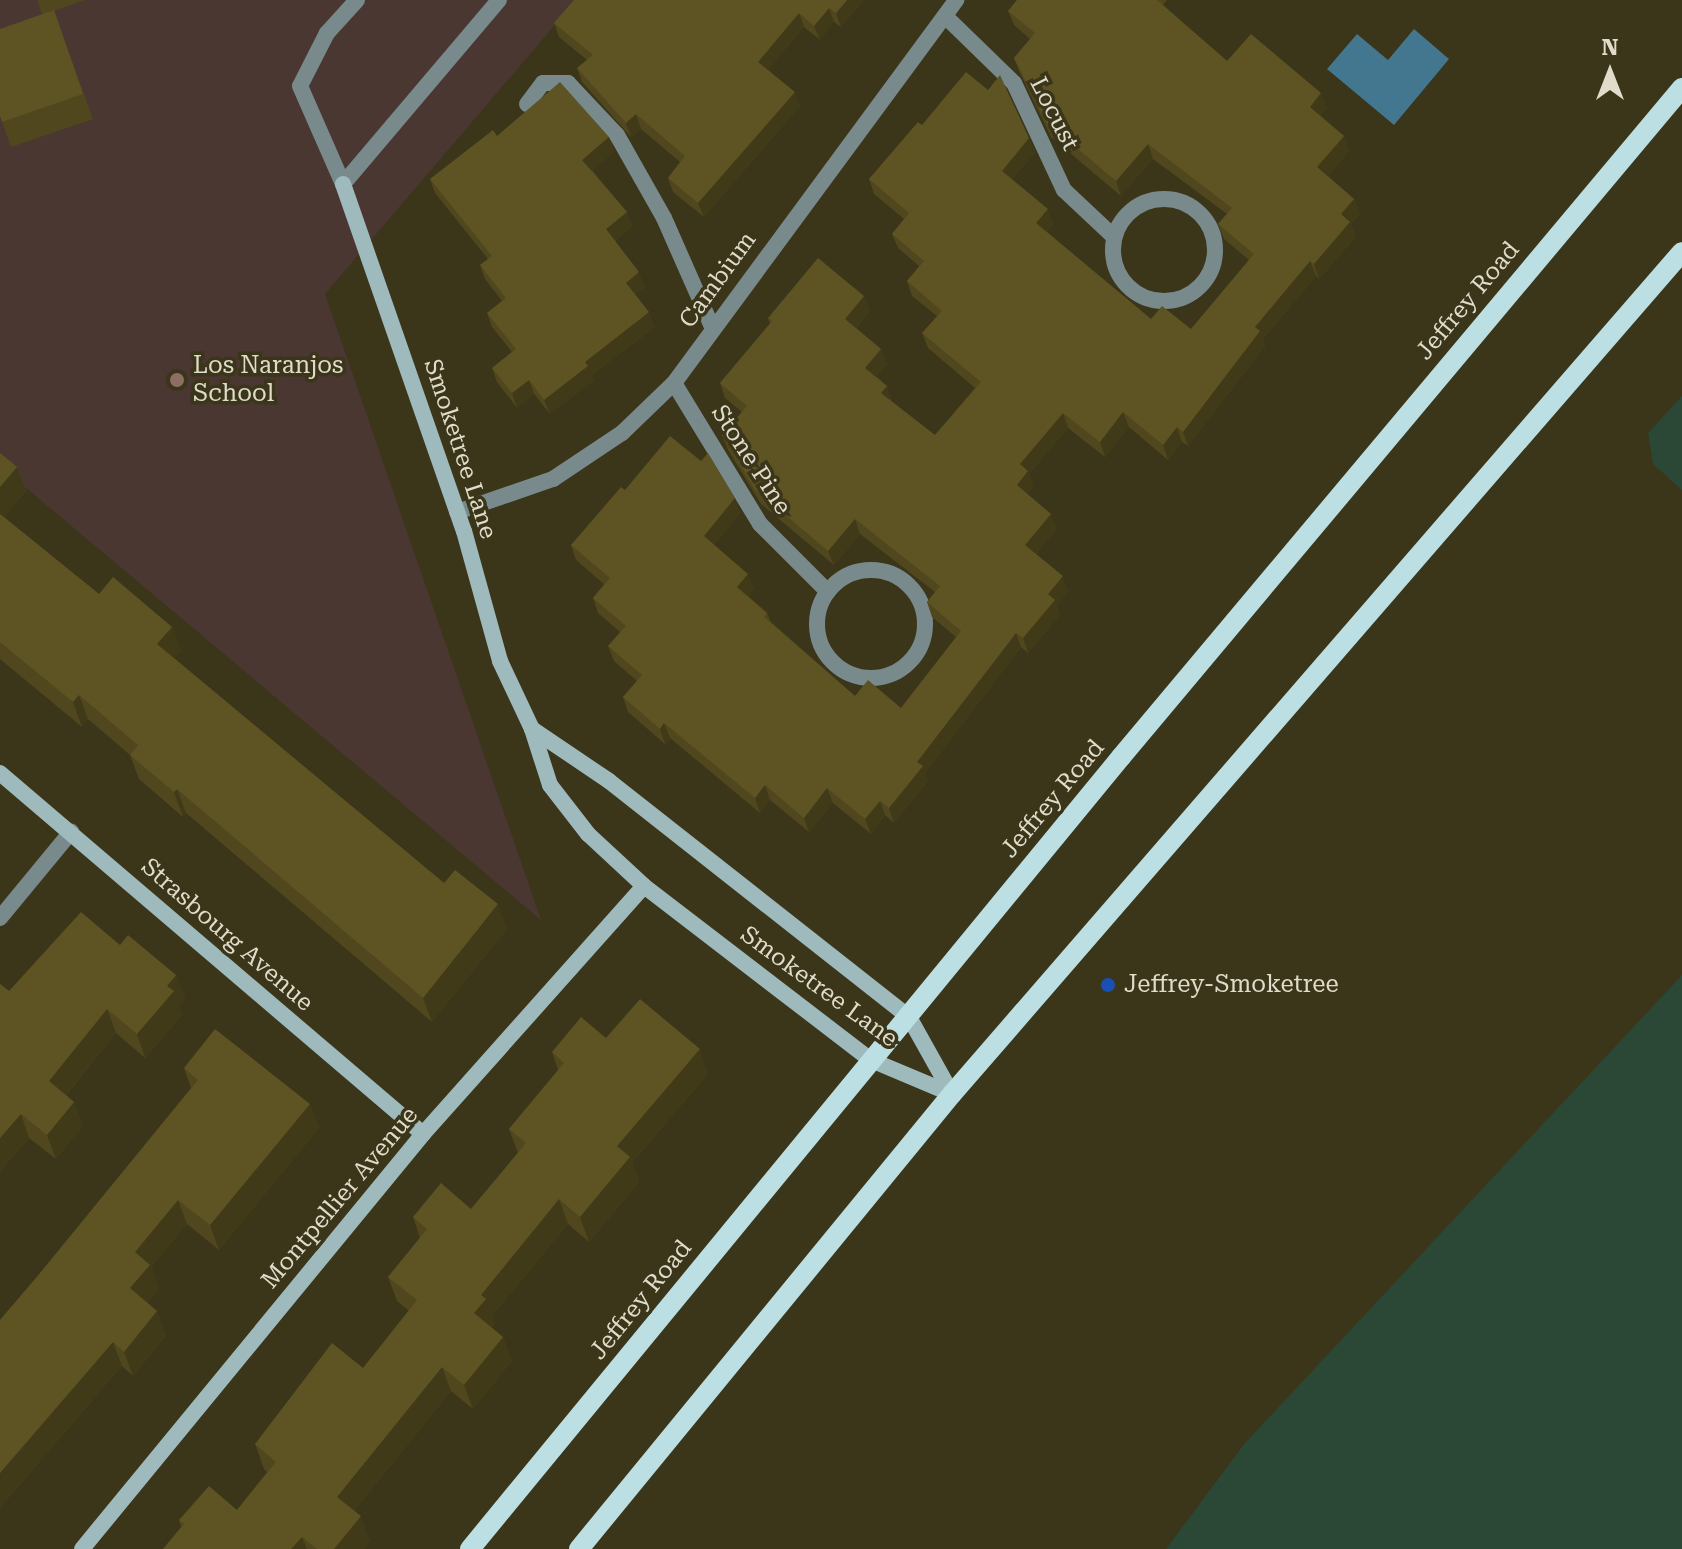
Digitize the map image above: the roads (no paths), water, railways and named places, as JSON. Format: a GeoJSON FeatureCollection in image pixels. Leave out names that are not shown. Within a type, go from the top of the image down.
{"type":"FeatureCollection","features":[{"type":"Feature","properties":{"kind":"main road","name":"Jeffrey Road"},"geometry":{"type":"LineString","coordinates":[[470,1549],[871,1060],[1682,88]]}},
{"type":"Feature","properties":{"kind":"main road"},"geometry":{"type":"LineString","coordinates":[[579,1549],[952,1094],[1682,252]]}},
{"type":"Feature","properties":{"kind":"street","name":"Smoketree Lane"},"geometry":{"type":"LineString","coordinates":[[357,0],[327,33],[300,86],[343,184],[457,512],[500,661],[532,729],[550,785],[588,834],[644,886],[871,1060],[952,1094]]}},
{"type":"Feature","properties":{"kind":"street"},"geometry":{"type":"LineString","coordinates":[[343,184],[499,0]]}},
{"type":"Feature","properties":{"kind":"street","name":"Cambium"},"geometry":{"type":"LineString","coordinates":[[457,512],[553,479],[622,433],[674,383],[712,327],[956,0]]}},
{"type":"Feature","properties":{"kind":"street","name":"Locust"},"geometry":{"type":"LineString","coordinates":[[945,16],[1014,83],[1064,190],[1114,237]]}},
{"type":"Feature","properties":{"kind":"street"},"geometry":{"type":"LineString","coordinates":[[527,104],[543,83],[568,83],[617,135],[664,218],[712,327]]}},
{"type":"Feature","properties":{"kind":"street"},"geometry":{"type":"LineString","coordinates":[[1165,199],[1182,202],[1197,212],[1208,225],[1214,241],[1215,258],[1200,287],[1178,299],[1153,300],[1125,284],[1113,254],[1114,237],[1121,222],[1141,206],[1165,199]]}},
{"type":"Feature","properties":{"kind":"street","name":"Stone Pine"},"geometry":{"type":"LineString","coordinates":[[674,383],[760,524],[828,592]]}},
{"type":"Feature","properties":{"kind":"street"},"geometry":{"type":"LineString","coordinates":[[859,571],[877,571],[895,576],[910,586],[920,602],[925,620],[923,638],[915,655],[902,668],[886,676],[868,678],[838,667],[826,654],[818,631],[820,606],[828,592],[841,579],[859,571]]}},
{"type":"Feature","properties":{"kind":"street","name":"Smoketree Lane"},"geometry":{"type":"LineString","coordinates":[[532,729],[609,781],[909,1017],[952,1094]]}},
{"type":"Feature","properties":{"kind":"street","name":"Strasbourg Avenue"},"geometry":{"type":"LineString","coordinates":[[0,773],[423,1134]]}},
{"type":"Feature","properties":{"kind":"street"},"geometry":{"type":"LineString","coordinates":[[0,918],[71,832]]}},
{"type":"Feature","properties":{"kind":"street","name":"Montpellier Avenue"},"geometry":{"type":"LineString","coordinates":[[82,1549],[423,1134],[644,886]]}},
{"type":"Feature","properties":{"kind":"water"},"geometry":{"type":"Polygon","coordinates":[[[1414,29],[1449,59],[1394,125],[1327,69],[1357,34],[1388,60],[1414,29]]]}},
{"type":"Feature","properties":{"kind":"place","name":"Los Naranjos School"},"geometry":{"type":"Point","coordinates":[177,380]}},
{"type":"Feature","properties":{"kind":"place","name":"Jeffrey-Smoketree"},"geometry":{"type":"Point","coordinates":[1108,985]}}]}
